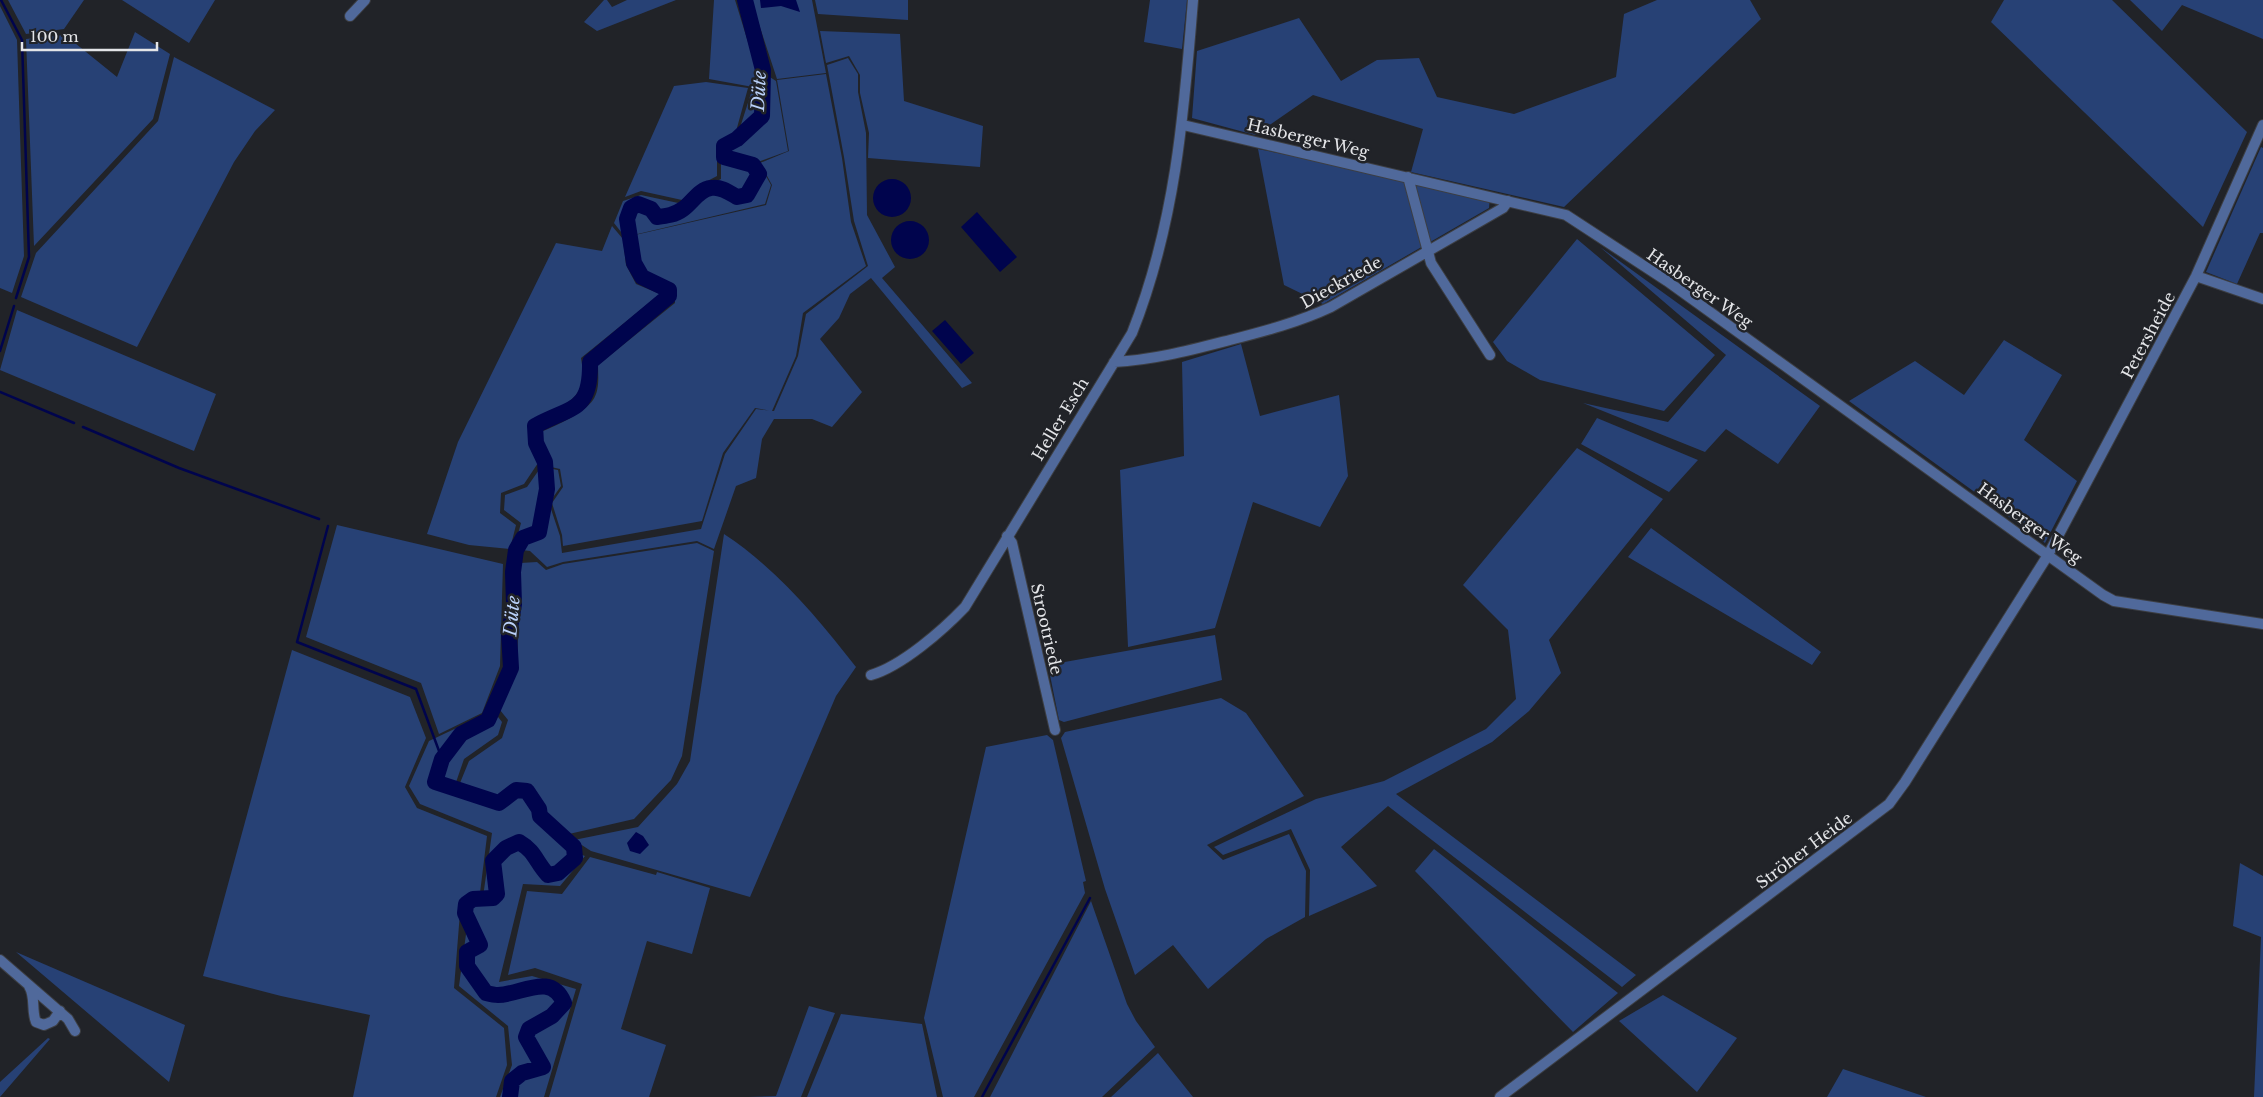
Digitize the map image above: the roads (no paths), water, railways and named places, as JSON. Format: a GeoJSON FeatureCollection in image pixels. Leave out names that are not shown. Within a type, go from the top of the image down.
{"type":"FeatureCollection","features":[{"type":"Feature","properties":{"kind":"street"},"geometry":{"type":"LineString","coordinates":[[350,16],[365,0]]}},
{"type":"Feature","properties":{"kind":"street"},"geometry":{"type":"LineString","coordinates":[[1183,125],[1193,0]]}},
{"type":"Feature","properties":{"kind":"street","name":"Hasberger Weg"},"geometry":{"type":"LineString","coordinates":[[1183,125],[1566,215],[1667,281],[2114,601],[2263,624]]}},
{"type":"Feature","properties":{"kind":"street","name":"Heller Esch"},"geometry":{"type":"LineString","coordinates":[[871,675],[890,668],[945,628],[965,607],[1132,333],[1148,293],[1165,229],[1183,125]]}},
{"type":"Feature","properties":{"kind":"street","name":"Petersheide"},"geometry":{"type":"LineString","coordinates":[[2048,555],[2196,276],[2263,125]]}},
{"type":"Feature","properties":{"kind":"street"},"geometry":{"type":"LineString","coordinates":[[1408,177],[1426,251],[1431,263],[1490,354]]}},
{"type":"Feature","properties":{"kind":"street","name":"Dieckriede"},"geometry":{"type":"LineString","coordinates":[[1114,362],[1143,361],[1305,319],[1331,307],[1503,208],[1508,201]]}},
{"type":"Feature","properties":{"kind":"street"},"geometry":{"type":"LineString","coordinates":[[2196,276],[2263,299]]}},
{"type":"Feature","properties":{"kind":"street","name":"Strootriede"},"geometry":{"type":"LineString","coordinates":[[1007,536],[1012,543],[1055,730]]}},
{"type":"Feature","properties":{"kind":"street","name":"Ströher Heide"},"geometry":{"type":"LineString","coordinates":[[1500,1097],[1889,804],[1905,782],[2048,555]]}},
{"type":"Feature","properties":{"kind":"street"},"geometry":{"type":"LineString","coordinates":[[0,960],[60,1011],[68,1019],[75,1031]]}},
{"type":"Feature","properties":{"kind":"street"},"geometry":{"type":"LineString","coordinates":[[26,981],[34,998],[32,1012],[36,1022],[44,1025],[53,1022],[60,1011]]}},
{"type":"Feature","properties":{"kind":"waterway"},"geometry":{"type":"LineString","coordinates":[[1,0],[22,40],[29,257],[16,298]]}},
{"type":"Feature","properties":{"kind":"waterway","name":"Düte"},"geometry":{"type":"LineString","coordinates":[[510,1097],[512,1081],[522,1073],[543,1067],[526,1037],[529,1029],[552,1016],[564,1003],[558,993],[551,988],[543,986],[507,994],[496,995],[486,993],[467,966],[467,952],[480,945],[465,913],[466,904],[473,899],[493,898],[497,894],[493,861],[506,848],[519,842],[532,853],[548,875],[558,873],[575,858],[574,847],[540,816],[539,809],[527,791],[516,790],[499,803],[435,782],[442,759],[461,734],[488,720],[511,668],[509,634],[514,604],[513,572],[516,550],[523,538],[539,532],[547,489],[545,462],[536,443],[535,426],[577,405],[583,399],[587,390],[590,362],[669,296],[669,290],[642,277],[634,263],[627,219],[631,208],[638,204],[651,209],[657,217],[680,211],[707,189],[722,189],[737,197],[747,195],[759,174],[753,165],[724,157],[724,146],[737,139],[762,116],[763,70],[745,0]]}},
{"type":"Feature","properties":{"kind":"waterway"},"geometry":{"type":"LineString","coordinates":[[0,351],[14,306]]}},
{"type":"Feature","properties":{"kind":"waterway"},"geometry":{"type":"LineString","coordinates":[[0,392],[74,423]]}},
{"type":"Feature","properties":{"kind":"waterway"},"geometry":{"type":"LineString","coordinates":[[83,427],[179,468],[319,519]]}},
{"type":"Feature","properties":{"kind":"waterway"},"geometry":{"type":"LineString","coordinates":[[328,526],[297,642],[416,689],[442,759]]}},
{"type":"Feature","properties":{"kind":"waterway"},"geometry":{"type":"LineString","coordinates":[[982,1097],[1090,898]]}}]}
